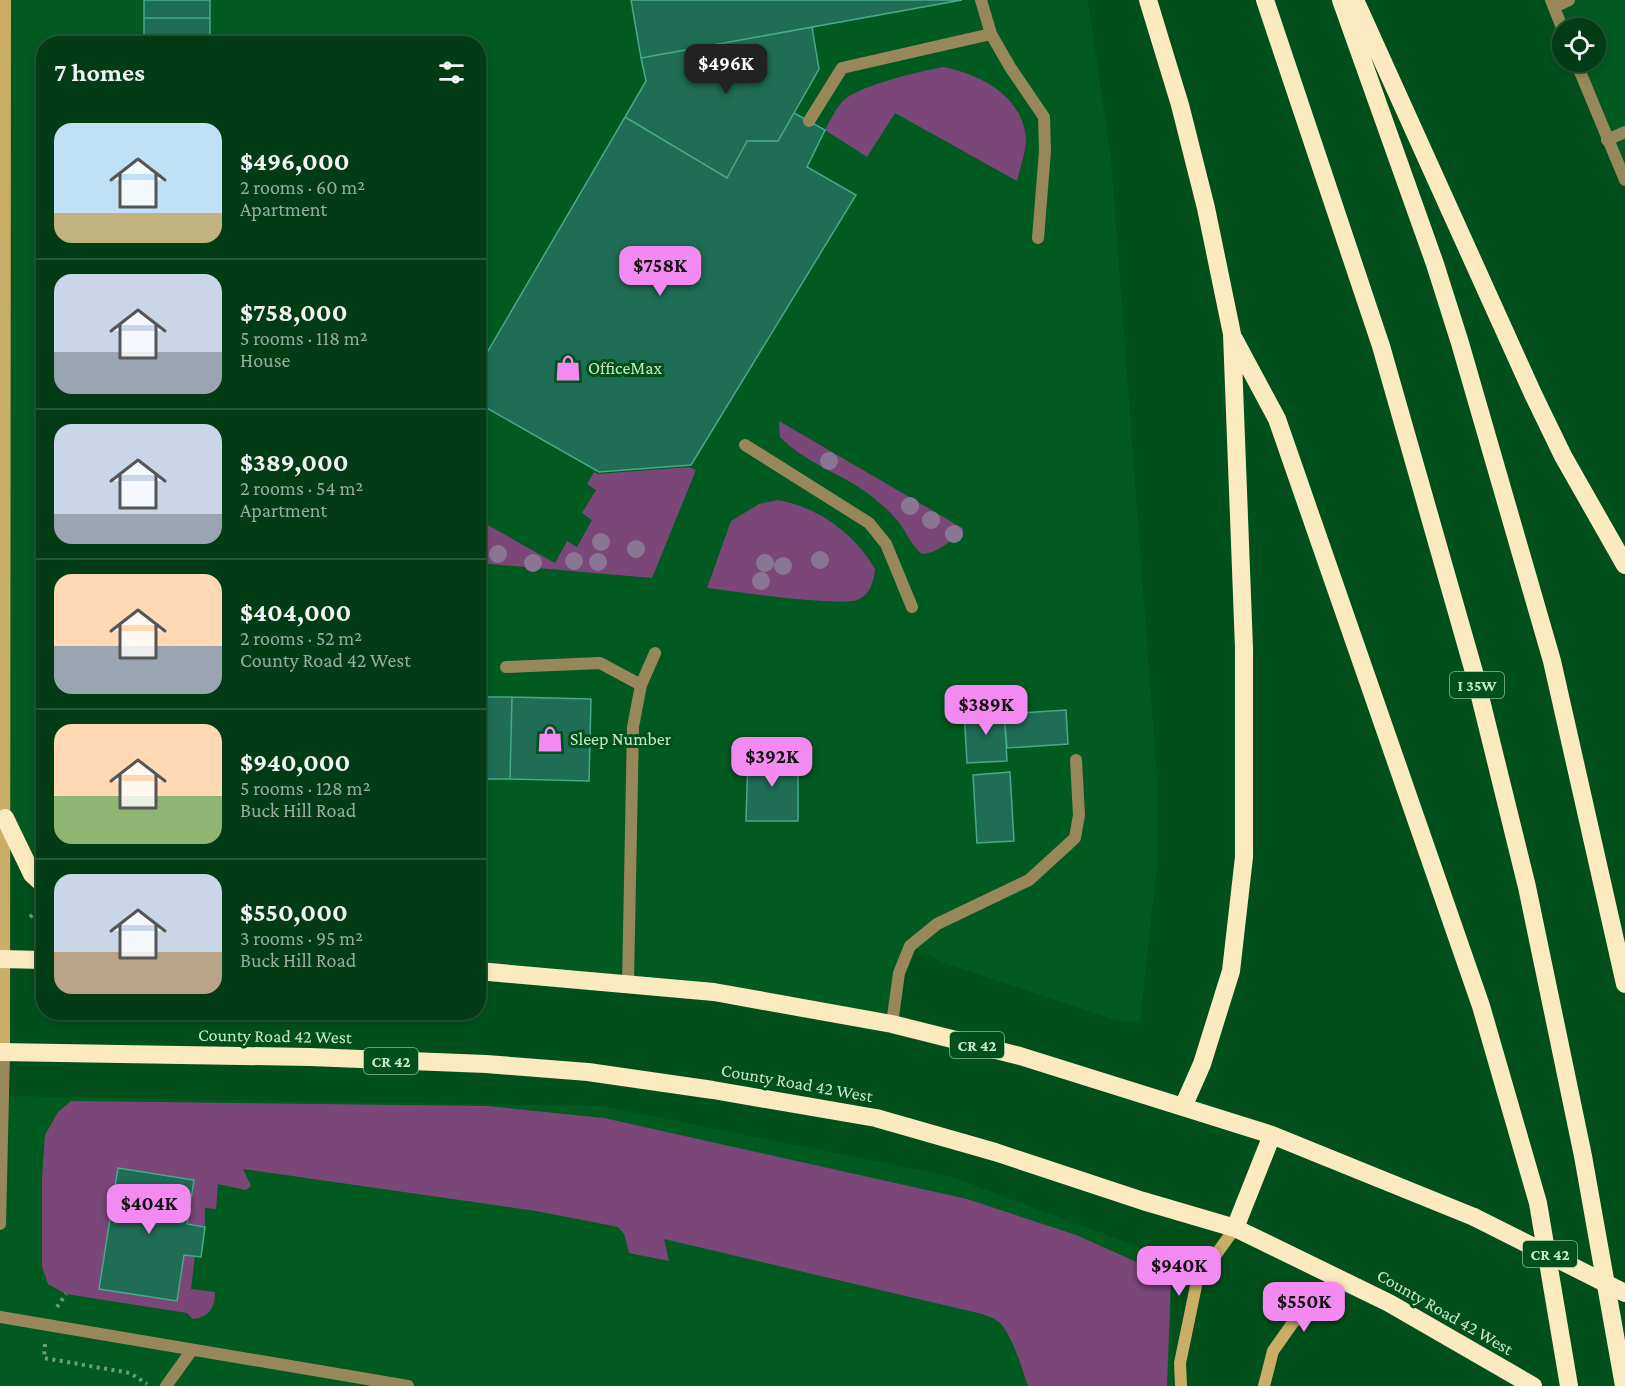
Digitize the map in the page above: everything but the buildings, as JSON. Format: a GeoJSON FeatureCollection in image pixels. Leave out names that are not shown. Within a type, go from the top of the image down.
{"type":"FeatureCollection","features":[{"type":"Feature","properties":{"kind":"highway"},"geometry":{"type":"LineString","coordinates":[[1148,0],[1180,105],[1206,208],[1232,334],[1244,648],[1244,857],[1231,971],[1202,1064],[1183,1107]]}},
{"type":"Feature","properties":{"kind":"highway","name":"I 35W"},"geometry":{"type":"LineString","coordinates":[[1265,0],[1381,346],[1474,672],[1527,887],[1583,1156],[1624,1386]]}},
{"type":"Feature","properties":{"kind":"highway"},"geometry":{"type":"LineString","coordinates":[[1341,0],[1435,264],[1552,661],[1625,984]]}},
{"type":"Feature","properties":{"kind":"highway"},"geometry":{"type":"LineString","coordinates":[[1355,0],[1533,394],[1563,456],[1625,565]]}},
{"type":"Feature","properties":{"kind":"highway"},"geometry":{"type":"LineString","coordinates":[[1232,334],[1277,419],[1482,1006],[1538,1203],[1569,1386]]}},
{"type":"Feature","properties":{"kind":"highway"},"geometry":{"type":"LineString","coordinates":[[1600,524],[1625,553]]}},
{"type":"Feature","properties":{"kind":"highway"},"geometry":{"type":"LineString","coordinates":[[6,818],[32,874],[36,878]]}},
{"type":"Feature","properties":{"kind":"highway"},"geometry":{"type":"LineString","coordinates":[[3,959],[36,960]]}},
{"type":"Feature","properties":{"kind":"highway","name":"CR 42"},"geometry":{"type":"LineString","coordinates":[[486,970],[714,992],[892,1024],[1020,1056],[1272,1136],[1474,1217],[1625,1293]]}},
{"type":"Feature","properties":{"kind":"highway","name":"County Road 42 West"},"geometry":{"type":"LineString","coordinates":[[2,1052],[486,1064],[600,1074],[713,1090],[876,1118],[995,1152],[1143,1201],[1235,1228],[1389,1303],[1533,1386]]}},
{"type":"Feature","properties":{"kind":"highway"},"geometry":{"type":"LineString","coordinates":[[1235,1228],[1272,1136]]}},
{"type":"Feature","properties":{"kind":"street"},"geometry":{"type":"LineString","coordinates":[[0,1224],[6,818],[3,291],[5,0]]}},
{"type":"Feature","properties":{"kind":"street"},"geometry":{"type":"LineString","coordinates":[[981,0],[991,34],[1044,117],[1045,151],[1038,238]]}},
{"type":"Feature","properties":{"kind":"street"},"geometry":{"type":"LineString","coordinates":[[1558,18],[1552,3],[1569,0]]}},
{"type":"Feature","properties":{"kind":"street"},"geometry":{"type":"LineString","coordinates":[[809,121],[842,68],[991,34]]}},
{"type":"Feature","properties":{"kind":"street"},"geometry":{"type":"LineString","coordinates":[[1580,72],[1625,180]]}},
{"type":"Feature","properties":{"kind":"street"},"geometry":{"type":"LineString","coordinates":[[1608,140],[1625,132]]}},
{"type":"Feature","properties":{"kind":"street"},"geometry":{"type":"LineString","coordinates":[[745,445],[869,523],[886,544],[912,607]]}},
{"type":"Feature","properties":{"kind":"street"},"geometry":{"type":"LineString","coordinates":[[628,983],[633,727],[641,686],[656,653]]}},
{"type":"Feature","properties":{"kind":"street"},"geometry":{"type":"LineString","coordinates":[[506,667],[600,663],[641,686]]}},
{"type":"Feature","properties":{"kind":"street"},"geometry":{"type":"LineString","coordinates":[[892,1024],[899,973],[910,946],[937,924],[1029,880],[1075,838],[1079,815],[1076,760]]}},
{"type":"Feature","properties":{"kind":"street"},"geometry":{"type":"LineString","coordinates":[[1181,1386],[1180,1363],[1197,1281],[1235,1228]]}},
{"type":"Feature","properties":{"kind":"street"},"geometry":{"type":"LineString","coordinates":[[1264,1386],[1273,1352],[1292,1324],[1339,1278]]}},
{"type":"Feature","properties":{"kind":"street"},"geometry":{"type":"LineString","coordinates":[[0,1317],[408,1386]]}},
{"type":"Feature","properties":{"kind":"street"},"geometry":{"type":"LineString","coordinates":[[166,1386],[192,1350]]}},
{"type":"Feature","properties":{"kind":"path"},"geometry":{"type":"LineString","coordinates":[[30,917],[36,912]]}},
{"type":"Feature","properties":{"kind":"shaded area"},"geometry":{"type":"Polygon","coordinates":[[[5,0],[1088,0],[1111,159],[1158,791],[1157,865],[1140,1023],[1116,1020],[943,962],[910,946],[892,1024],[486,971],[486,36],[36,36],[36,873],[5,818],[5,0]]]}},
{"type":"Feature","properties":{"kind":"shaded area"},"geometry":{"type":"Polygon","coordinates":[[[1551,0],[1625,0],[1625,180],[1580,72],[1606,72],[1606,18],[1559,18],[1551,0]]]}},
{"type":"Feature","properties":{"kind":"shaded area"},"geometry":{"type":"Polygon","coordinates":[[[943,67],[971,75],[985,82],[1008,99],[1017,111],[1026,139],[1017,181],[895,113],[867,157],[825,130],[839,105],[849,96],[890,80],[943,67]]]}},
{"type":"Feature","properties":{"kind":"shaded area"},"geometry":{"type":"Polygon","coordinates":[[[779,421],[964,529],[939,549],[922,554],[894,517],[874,498],[851,482],[802,455],[780,437],[779,421]]]}},
{"type":"Feature","properties":{"kind":"shaded area"},"geometry":{"type":"Polygon","coordinates":[[[689,467],[696,470],[652,578],[486,564],[486,524],[555,563],[567,541],[577,547],[592,520],[582,513],[596,490],[587,484],[594,472],[598,474],[689,467]]]}},
{"type":"Feature","properties":{"kind":"shaded area"},"geometry":{"type":"Polygon","coordinates":[[[778,500],[821,516],[857,544],[875,569],[872,583],[865,595],[857,600],[846,602],[707,588],[731,521],[759,504],[778,500]]]}},
{"type":"Feature","properties":{"kind":"shaded area"},"geometry":{"type":"Polygon","coordinates":[[[0,1096],[602,1106],[949,1176],[1170,1259],[1173,1386],[0,1386],[0,1096]]]}},
{"type":"Feature","properties":{"kind":"shaded area"},"geometry":{"type":"Polygon","coordinates":[[[71,1101],[487,1106],[604,1118],[967,1199],[1076,1235],[1155,1270],[1167,1271],[1171,1278],[1167,1386],[1028,1386],[1006,1332],[996,1320],[982,1314],[664,1239],[669,1261],[629,1253],[624,1234],[618,1227],[536,1211],[243,1169],[251,1186],[246,1190],[218,1184],[216,1209],[205,1208],[205,1227],[187,1224],[118,1169],[99,1289],[177,1301],[184,1255],[195,1256],[191,1289],[215,1292],[214,1303],[207,1314],[193,1319],[187,1313],[66,1294],[48,1284],[42,1267],[42,1178],[45,1135],[58,1112],[71,1101]]]}},
{"type":"Feature","properties":{"kind":"place","name":"OfficeMax"},"geometry":{"type":"Point","coordinates":[568,368]}},
{"type":"Feature","properties":{"kind":"place","name":"Sleep Number"},"geometry":{"type":"Point","coordinates":[550,739]}}]}
